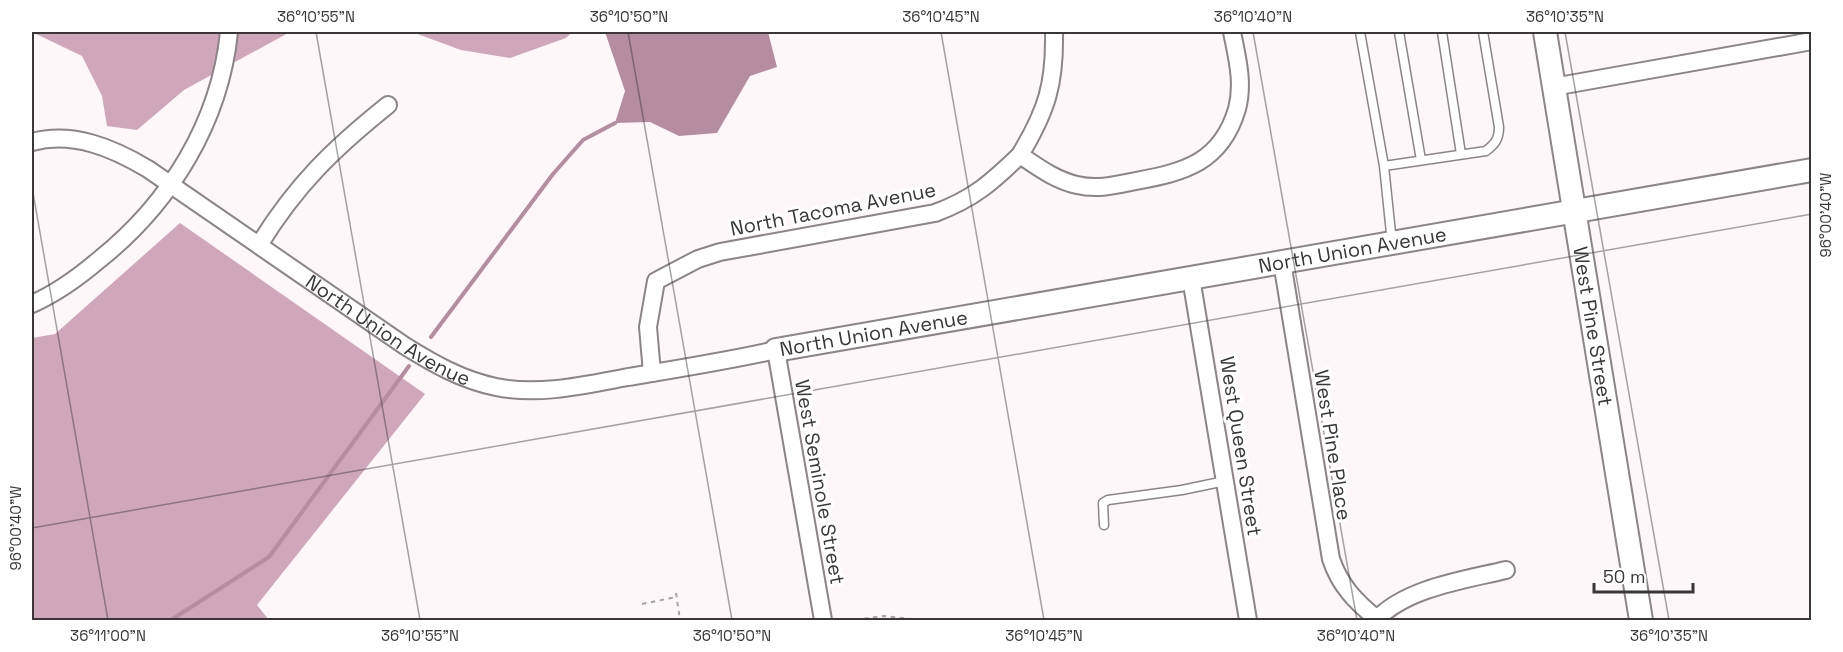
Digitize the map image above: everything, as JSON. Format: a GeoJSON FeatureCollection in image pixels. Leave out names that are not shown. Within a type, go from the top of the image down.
{"type":"FeatureCollection","features":[{"type":"Feature","properties":{"kind":"street"},"geometry":{"type":"LineString","coordinates":[[32,304],[79,277],[121,243],[171,185],[185,164],[210,110],[224,63],[229,32]]}},
{"type":"Feature","properties":{"kind":"street","name":"North Tacoma Avenue"},"geometry":{"type":"LineString","coordinates":[[652,373],[648,327],[656,281],[686,264],[712,254],[934,213],[979,192],[1020,155],[1038,125],[1049,97],[1054,66],[1054,32]]}},
{"type":"Feature","properties":{"kind":"street"},"geometry":{"type":"LineString","coordinates":[[1020,155],[1051,176],[1063,181],[1098,187],[1184,170],[1208,154],[1227,132],[1238,102],[1240,83],[1232,32]]}},
{"type":"Feature","properties":{"kind":"street","name":"West Pine Street"},"geometry":{"type":"LineString","coordinates":[[1545,32],[1641,621]]}},
{"type":"Feature","properties":{"kind":"street"},"geometry":{"type":"LineString","coordinates":[[1554,87],[1812,41]]}},
{"type":"Feature","properties":{"kind":"street"},"geometry":{"type":"LineString","coordinates":[[258,245],[306,178],[352,134],[388,105]]}},
{"type":"Feature","properties":{"kind":"street","name":"North Union Avenue"},"geometry":{"type":"LineString","coordinates":[[32,142],[62,138],[108,148],[141,165],[405,346],[442,368],[468,379],[498,387],[534,390],[571,387],[1812,170]]}},
{"type":"Feature","properties":{"kind":"street","name":"West Pine Place"},"geometry":{"type":"LineString","coordinates":[[1282,262],[1331,560],[1339,579],[1350,595],[1376,620]]}},
{"type":"Feature","properties":{"kind":"street","name":"West Queen Street"},"geometry":{"type":"LineString","coordinates":[[1191,278],[1248,621]]}},
{"type":"Feature","properties":{"kind":"street","name":"West Seminole Street"},"geometry":{"type":"LineString","coordinates":[[776,350],[822,621]]}},
{"type":"Feature","properties":{"kind":"street"},"geometry":{"type":"LineString","coordinates":[[1376,620],[1389,608],[1410,596],[1506,570]]}},
{"type":"Feature","properties":{"kind":"lane"},"geometry":{"type":"LineString","coordinates":[[1360,32],[1384,166],[1392,243]]}},
{"type":"Feature","properties":{"kind":"lane"},"geometry":{"type":"LineString","coordinates":[[1399,32],[1421,160]]}},
{"type":"Feature","properties":{"kind":"lane"},"geometry":{"type":"LineString","coordinates":[[1442,32],[1461,154]]}},
{"type":"Feature","properties":{"kind":"lane"},"geometry":{"type":"LineString","coordinates":[[1384,166],[1486,151],[1494,145],[1499,137],[1499,127],[1483,32]]}},
{"type":"Feature","properties":{"kind":"lane"},"geometry":{"type":"LineString","coordinates":[[1104,525],[1103,503],[1108,501],[1225,481]]}},
{"type":"Feature","properties":{"kind":"path"},"geometry":{"type":"LineString","coordinates":[[676,593],[680,621]]}},
{"type":"Feature","properties":{"kind":"path"},"geometry":{"type":"LineString","coordinates":[[642,603],[676,597]]}},
{"type":"Feature","properties":{"kind":"path"},"geometry":{"type":"LineString","coordinates":[[855,621],[883,616],[912,619]]}},
{"type":"Feature","properties":{"kind":"shaded area"},"geometry":{"type":"Polygon","coordinates":[[[32,32],[290,32],[184,90],[137,130],[107,126],[102,96],[82,56],[32,32]]]}},
{"type":"Feature","properties":{"kind":"shaded area"},"geometry":{"type":"Polygon","coordinates":[[[412,32],[572,32],[566,38],[510,58],[461,50],[412,32]]]}},
{"type":"Feature","properties":{"kind":"shaded area"},"geometry":{"type":"Polygon","coordinates":[[[605,32],[768,32],[777,67],[750,76],[717,133],[679,136],[650,122],[615,123],[625,91],[605,32]]]}},
{"type":"Feature","properties":{"kind":"shaded area"},"geometry":{"type":"Polygon","coordinates":[[[180,223],[425,394],[257,605],[269,620],[32,620],[32,338],[55,334],[180,223]]]}},
{"type":"Feature","properties":{"kind":"waterway"},"geometry":{"type":"LineString","coordinates":[[431,337],[553,174],[583,140],[615,123]]}},
{"type":"Feature","properties":{"kind":"waterway"},"geometry":{"type":"LineString","coordinates":[[171,620],[269,557],[409,366]]}}]}
